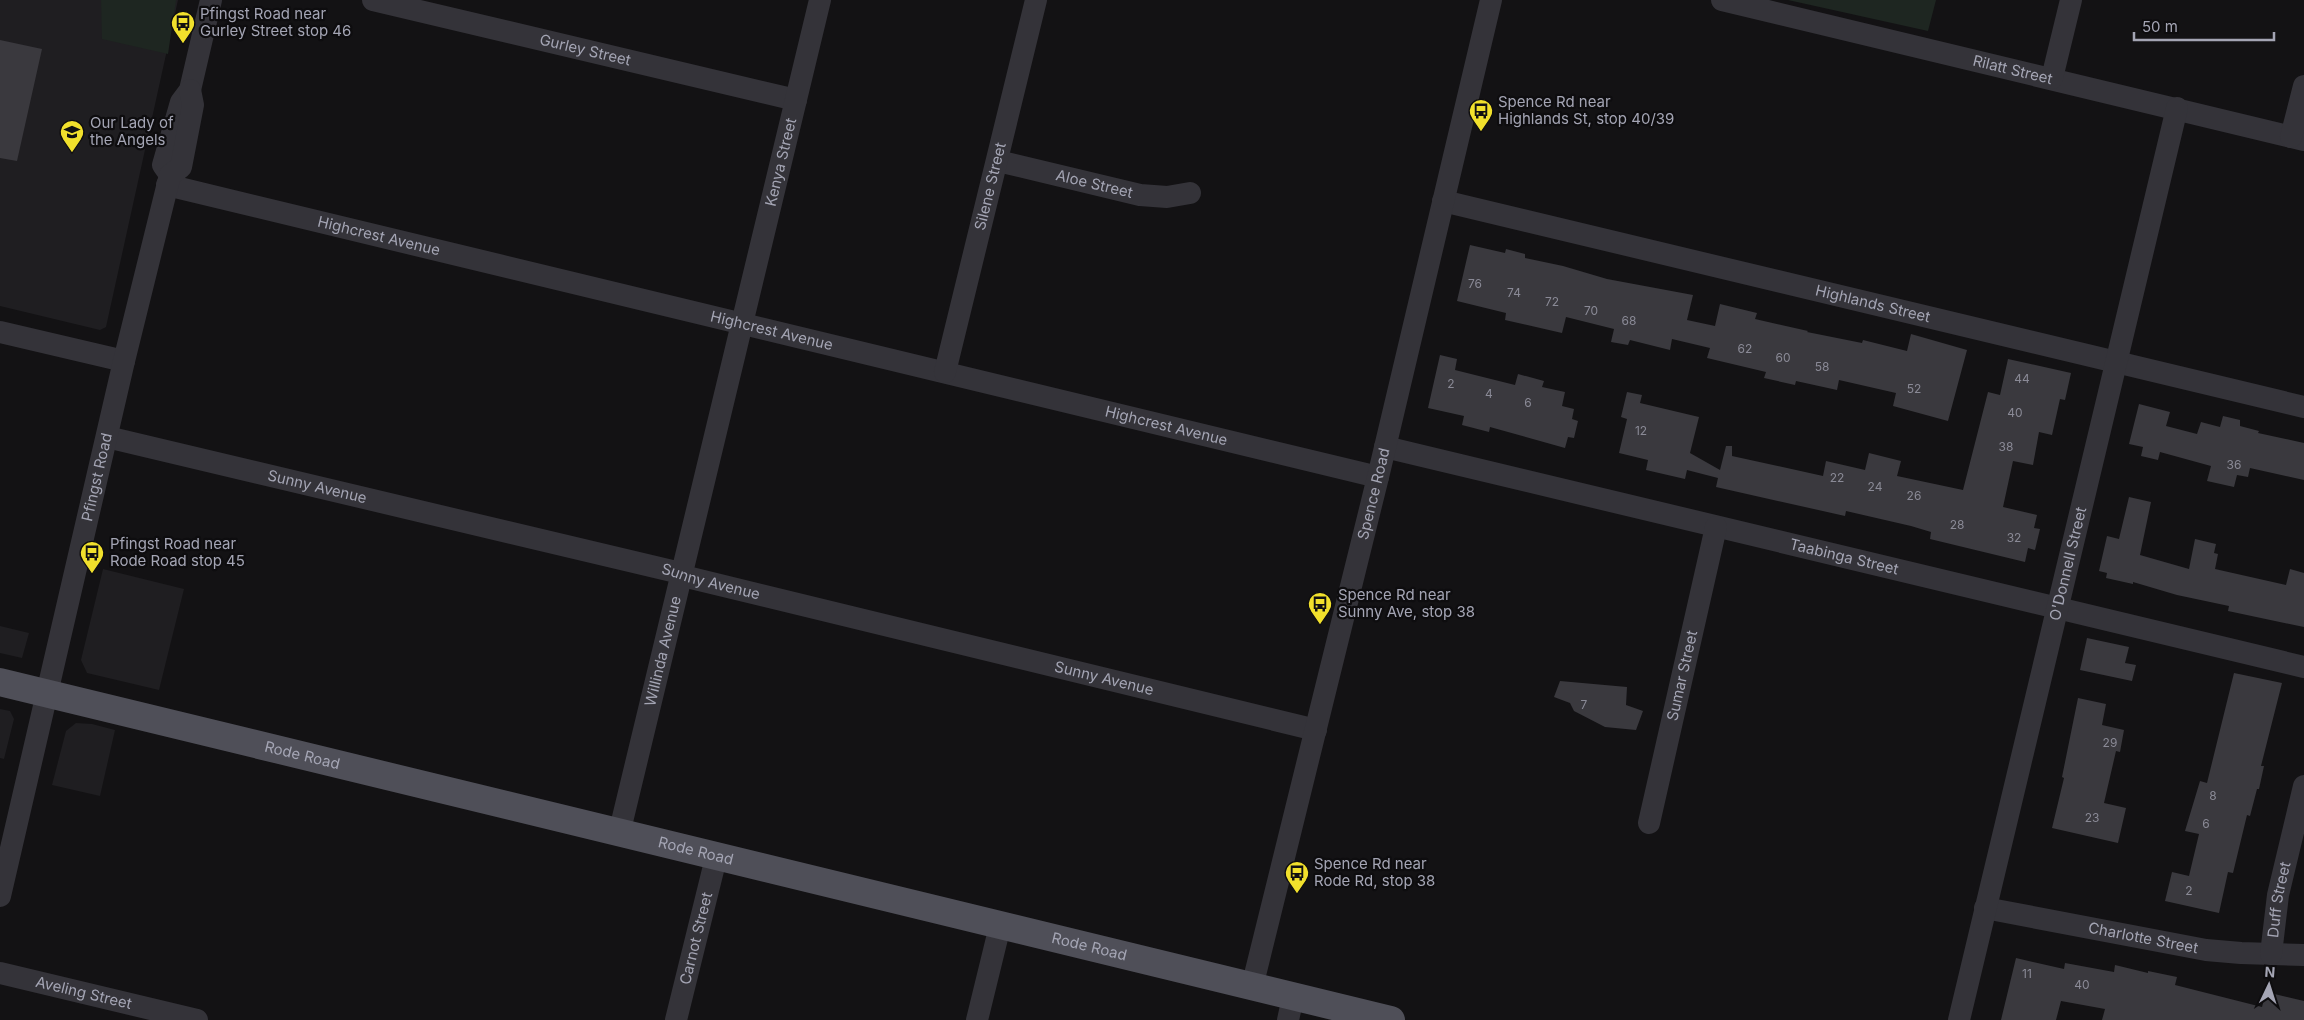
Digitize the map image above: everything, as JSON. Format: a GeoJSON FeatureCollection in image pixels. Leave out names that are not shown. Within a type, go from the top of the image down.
{"type":"FeatureCollection","features":[{"type":"Feature","properties":{"kind":"main road","name":"Rode Road"},"geometry":{"type":"LineString","coordinates":[[0,682],[716,858],[1252,987],[1291,1008],[1391,1020]]}},
{"type":"Feature","properties":{"kind":"street","name":"Pfingst Road"},"geometry":{"type":"LineString","coordinates":[[0,896],[168,180],[181,168],[193,105],[190,90],[211,0]]}},
{"type":"Feature","properties":{"kind":"street","name":"Gurley Street"},"geometry":{"type":"LineString","coordinates":[[373,0],[796,100]]}},
{"type":"Feature","properties":{"kind":"street","name":"Kenya Street"},"geometry":{"type":"LineString","coordinates":[[742,324],[820,0]]}},
{"type":"Feature","properties":{"kind":"street","name":"Silene Street"},"geometry":{"type":"LineString","coordinates":[[946,372],[1036,0]]}},
{"type":"Feature","properties":{"kind":"street","name":"Spence Road"},"geometry":{"type":"LineString","coordinates":[[1252,987],[1378,477],[1491,0]]}},
{"type":"Feature","properties":{"kind":"street","name":"Rilatt Street"},"geometry":{"type":"LineString","coordinates":[[1722,0],[2177,108],[2298,139]]}},
{"type":"Feature","properties":{"kind":"street"},"geometry":{"type":"LineString","coordinates":[[2052,78],[2070,0]]}},
{"type":"Feature","properties":{"kind":"street"},"geometry":{"type":"LineString","coordinates":[[2298,139],[2304,86]]}},
{"type":"Feature","properties":{"kind":"street","name":"O'Donnell Street"},"geometry":{"type":"LineString","coordinates":[[1959,1020],[2177,108]]}},
{"type":"Feature","properties":{"kind":"street","name":"Aloe Street"},"geometry":{"type":"LineString","coordinates":[[998,161],[1140,195],[1167,197],[1190,193]]}},
{"type":"Feature","properties":{"kind":"street","name":"Highcrest Avenue"},"geometry":{"type":"LineString","coordinates":[[168,180],[742,324],[1378,477]]}},
{"type":"Feature","properties":{"kind":"street","name":"Highlands Street"},"geometry":{"type":"LineString","coordinates":[[1443,201],[2304,408]]}},
{"type":"Feature","properties":{"kind":"street","name":"Willinda Avenue"},"geometry":{"type":"LineString","coordinates":[[619,834],[742,324]]}},
{"type":"Feature","properties":{"kind":"street"},"geometry":{"type":"LineString","coordinates":[[0,332],[124,361]]}},
{"type":"Feature","properties":{"kind":"street","name":"Sunny Avenue"},"geometry":{"type":"LineString","coordinates":[[107,437],[1316,730]]}},
{"type":"Feature","properties":{"kind":"street","name":"Taabinga Street"},"geometry":{"type":"LineString","coordinates":[[1385,447],[2304,667]]}},
{"type":"Feature","properties":{"kind":"street","name":"Sumar Street"},"geometry":{"type":"LineString","coordinates":[[1649,823],[1716,527]]}},
{"type":"Feature","properties":{"kind":"street","name":"Duff Street"},"geometry":{"type":"LineString","coordinates":[[2271,954],[2278,895],[2304,786]]}},
{"type":"Feature","properties":{"kind":"street","name":"Carnot Street"},"geometry":{"type":"LineString","coordinates":[[676,1020],[716,858]]}},
{"type":"Feature","properties":{"kind":"street","name":"Charlotte Street"},"geometry":{"type":"LineString","coordinates":[[1985,908],[2206,950],[2304,955]]}},
{"type":"Feature","properties":{"kind":"street"},"geometry":{"type":"LineString","coordinates":[[977,1020],[1000,926]]}},
{"type":"Feature","properties":{"kind":"street","name":"Aveling Street"},"geometry":{"type":"LineString","coordinates":[[0,973],[197,1020]]}},
{"type":"Feature","properties":{"kind":"shaded area","name":"Our Lady of the Angels"},"geometry":{"type":"Polygon","coordinates":[[[0,0],[178,0],[106,327],[100,330],[0,306],[0,0]]]}},
{"type":"Feature","properties":{"kind":"shaded area"},"geometry":{"type":"Polygon","coordinates":[[[101,0],[176,0],[168,54],[102,39],[101,0]]]}},
{"type":"Feature","properties":{"kind":"shaded area"},"geometry":{"type":"Polygon","coordinates":[[[1788,0],[1936,0],[1928,31],[1788,0]]]}},
{"type":"Feature","properties":{"kind":"shaded area"},"geometry":{"type":"Polygon","coordinates":[[[103,569],[184,589],[159,690],[87,673],[81,660],[103,569]]]}},
{"type":"Feature","properties":{"kind":"shaded area"},"geometry":{"type":"Polygon","coordinates":[[[0,626],[29,633],[22,658],[0,653],[0,626]]]}},
{"type":"Feature","properties":{"kind":"shaded area"},"geometry":{"type":"Polygon","coordinates":[[[0,709],[10,711],[14,719],[4,759],[0,758],[0,709]]]}},
{"type":"Feature","properties":{"kind":"shaded area"},"geometry":{"type":"Polygon","coordinates":[[[76,723],[92,724],[115,730],[100,796],[52,785],[66,731],[76,723]]]}},
{"type":"Feature","properties":{"kind":"building"},"geometry":{"type":"Polygon","coordinates":[[[0,40],[42,49],[17,161],[0,158],[0,40]]]}},
{"type":"Feature","properties":{"kind":"building"},"geometry":{"type":"Polygon","coordinates":[[[1470,245],[1505,253],[1506,249],[1525,254],[1525,258],[1563,266],[1607,279],[1693,295],[1687,320],[1715,326],[1720,304],[1757,313],[1755,319],[1862,343],[1863,340],[1907,351],[1911,334],[1967,350],[1948,421],[1893,406],[1896,393],[1839,380],[1837,390],[1796,381],[1795,385],[1764,378],[1766,372],[1707,358],[1710,348],[1672,339],[1670,350],[1630,340],[1628,345],[1611,342],[1614,329],[1566,317],[1562,333],[1505,320],[1506,313],[1457,301],[1470,245]]]}},
{"type":"Feature","properties":{"kind":"building"},"geometry":{"type":"Polygon","coordinates":[[[1440,355],[1457,359],[1455,370],[1515,385],[1518,374],[1544,381],[1542,387],[1565,392],[1562,406],[1574,409],[1572,419],[1578,421],[1574,438],[1568,437],[1565,448],[1490,427],[1489,432],[1462,425],[1464,416],[1428,408],[1440,355]]]}},
{"type":"Feature","properties":{"kind":"building"},"geometry":{"type":"Polygon","coordinates":[[[2008,359],[2071,373],[2065,400],[2060,399],[2052,435],[2039,432],[2033,465],[2013,461],[2003,507],[2037,515],[2034,528],[2040,529],[2035,550],[2028,548],[2025,562],[1930,539],[1931,532],[1911,526],[1846,511],[1845,516],[1716,487],[1718,478],[1687,470],[1685,479],[1646,470],[1648,460],[1619,453],[1627,419],[1621,417],[1627,392],[1642,395],[1640,403],[1699,417],[1690,453],[1720,470],[1726,446],[1732,446],[1732,456],[1823,476],[1826,461],[1865,470],[1869,453],[1901,461],[1897,476],[1963,490],[1988,392],[2000,395],[2008,359]]]}},
{"type":"Feature","properties":{"kind":"building"},"geometry":{"type":"Polygon","coordinates":[[[2139,404],[2170,412],[2166,426],[2197,434],[2201,422],[2220,427],[2223,416],[2240,420],[2240,426],[2259,431],[2258,433],[2304,443],[2304,480],[2250,468],[2248,477],[2237,475],[2234,487],[2207,481],[2211,466],[2160,452],[2158,460],[2141,456],[2143,447],[2129,444],[2139,404]]]}},
{"type":"Feature","properties":{"kind":"building"},"geometry":{"type":"Polygon","coordinates":[[[2129,497],[2151,502],[2140,555],[2189,569],[2195,539],[2216,544],[2214,553],[2218,554],[2215,569],[2286,585],[2290,569],[2304,573],[2304,627],[2228,611],[2229,606],[2177,595],[2133,582],[2133,584],[2106,578],[2107,573],[2099,571],[2107,536],[2119,539],[2129,497]]]}},
{"type":"Feature","properties":{"kind":"building"},"geometry":{"type":"Polygon","coordinates":[[[2087,638],[2129,647],[2125,663],[2136,665],[2132,681],[2080,670],[2087,638]]]}},
{"type":"Feature","properties":{"kind":"building"},"geometry":{"type":"Polygon","coordinates":[[[2234,673],[2282,683],[2261,766],[2264,766],[2259,789],[2257,789],[2250,816],[2247,815],[2233,873],[2228,872],[2219,913],[2165,901],[2172,872],[2189,876],[2199,834],[2185,831],[2200,781],[2207,783],[2234,673]]]}},
{"type":"Feature","properties":{"kind":"building"},"geometry":{"type":"Polygon","coordinates":[[[1560,681],[1627,687],[1626,705],[1643,711],[1636,730],[1605,727],[1574,711],[1570,703],[1554,697],[1560,681]]]}},
{"type":"Feature","properties":{"kind":"building"},"geometry":{"type":"Polygon","coordinates":[[[2078,698],[2106,704],[2102,725],[2124,730],[2120,752],[2116,751],[2104,803],[2126,808],[2118,843],[2052,828],[2064,778],[2062,777],[2078,698]]]}},
{"type":"Feature","properties":{"kind":"building"},"geometry":{"type":"Polygon","coordinates":[[[2016,958],[2064,969],[2065,963],[2114,972],[2115,965],[2148,973],[2148,971],[2177,977],[2175,985],[2262,1007],[2266,992],[2304,1001],[2304,1020],[2102,1020],[2105,1009],[2061,1001],[2056,1020],[2001,1020],[2016,958]]]}},
{"type":"Feature","properties":{"kind":"place","name":"Pfingst Road near Gurley Street stop 46"},"geometry":{"type":"Point","coordinates":[183,44]}},
{"type":"Feature","properties":{"kind":"place","name":"Spence Rd near Highlands St, stop 40/39"},"geometry":{"type":"Point","coordinates":[1481,132]}},
{"type":"Feature","properties":{"kind":"place","name":"Our Lady of the Angels"},"geometry":{"type":"Point","coordinates":[72,153]}},
{"type":"Feature","properties":{"kind":"place","name":"Pfingst Road near Rode Road stop 45"},"geometry":{"type":"Point","coordinates":[92,574]}},
{"type":"Feature","properties":{"kind":"place","name":"Spence Rd near Sunny Ave, stop 38"},"geometry":{"type":"Point","coordinates":[1320,625]}},
{"type":"Feature","properties":{"kind":"place","name":"Spence Rd near Rode Rd, stop 38"},"geometry":{"type":"Point","coordinates":[1297,894]}}]}
